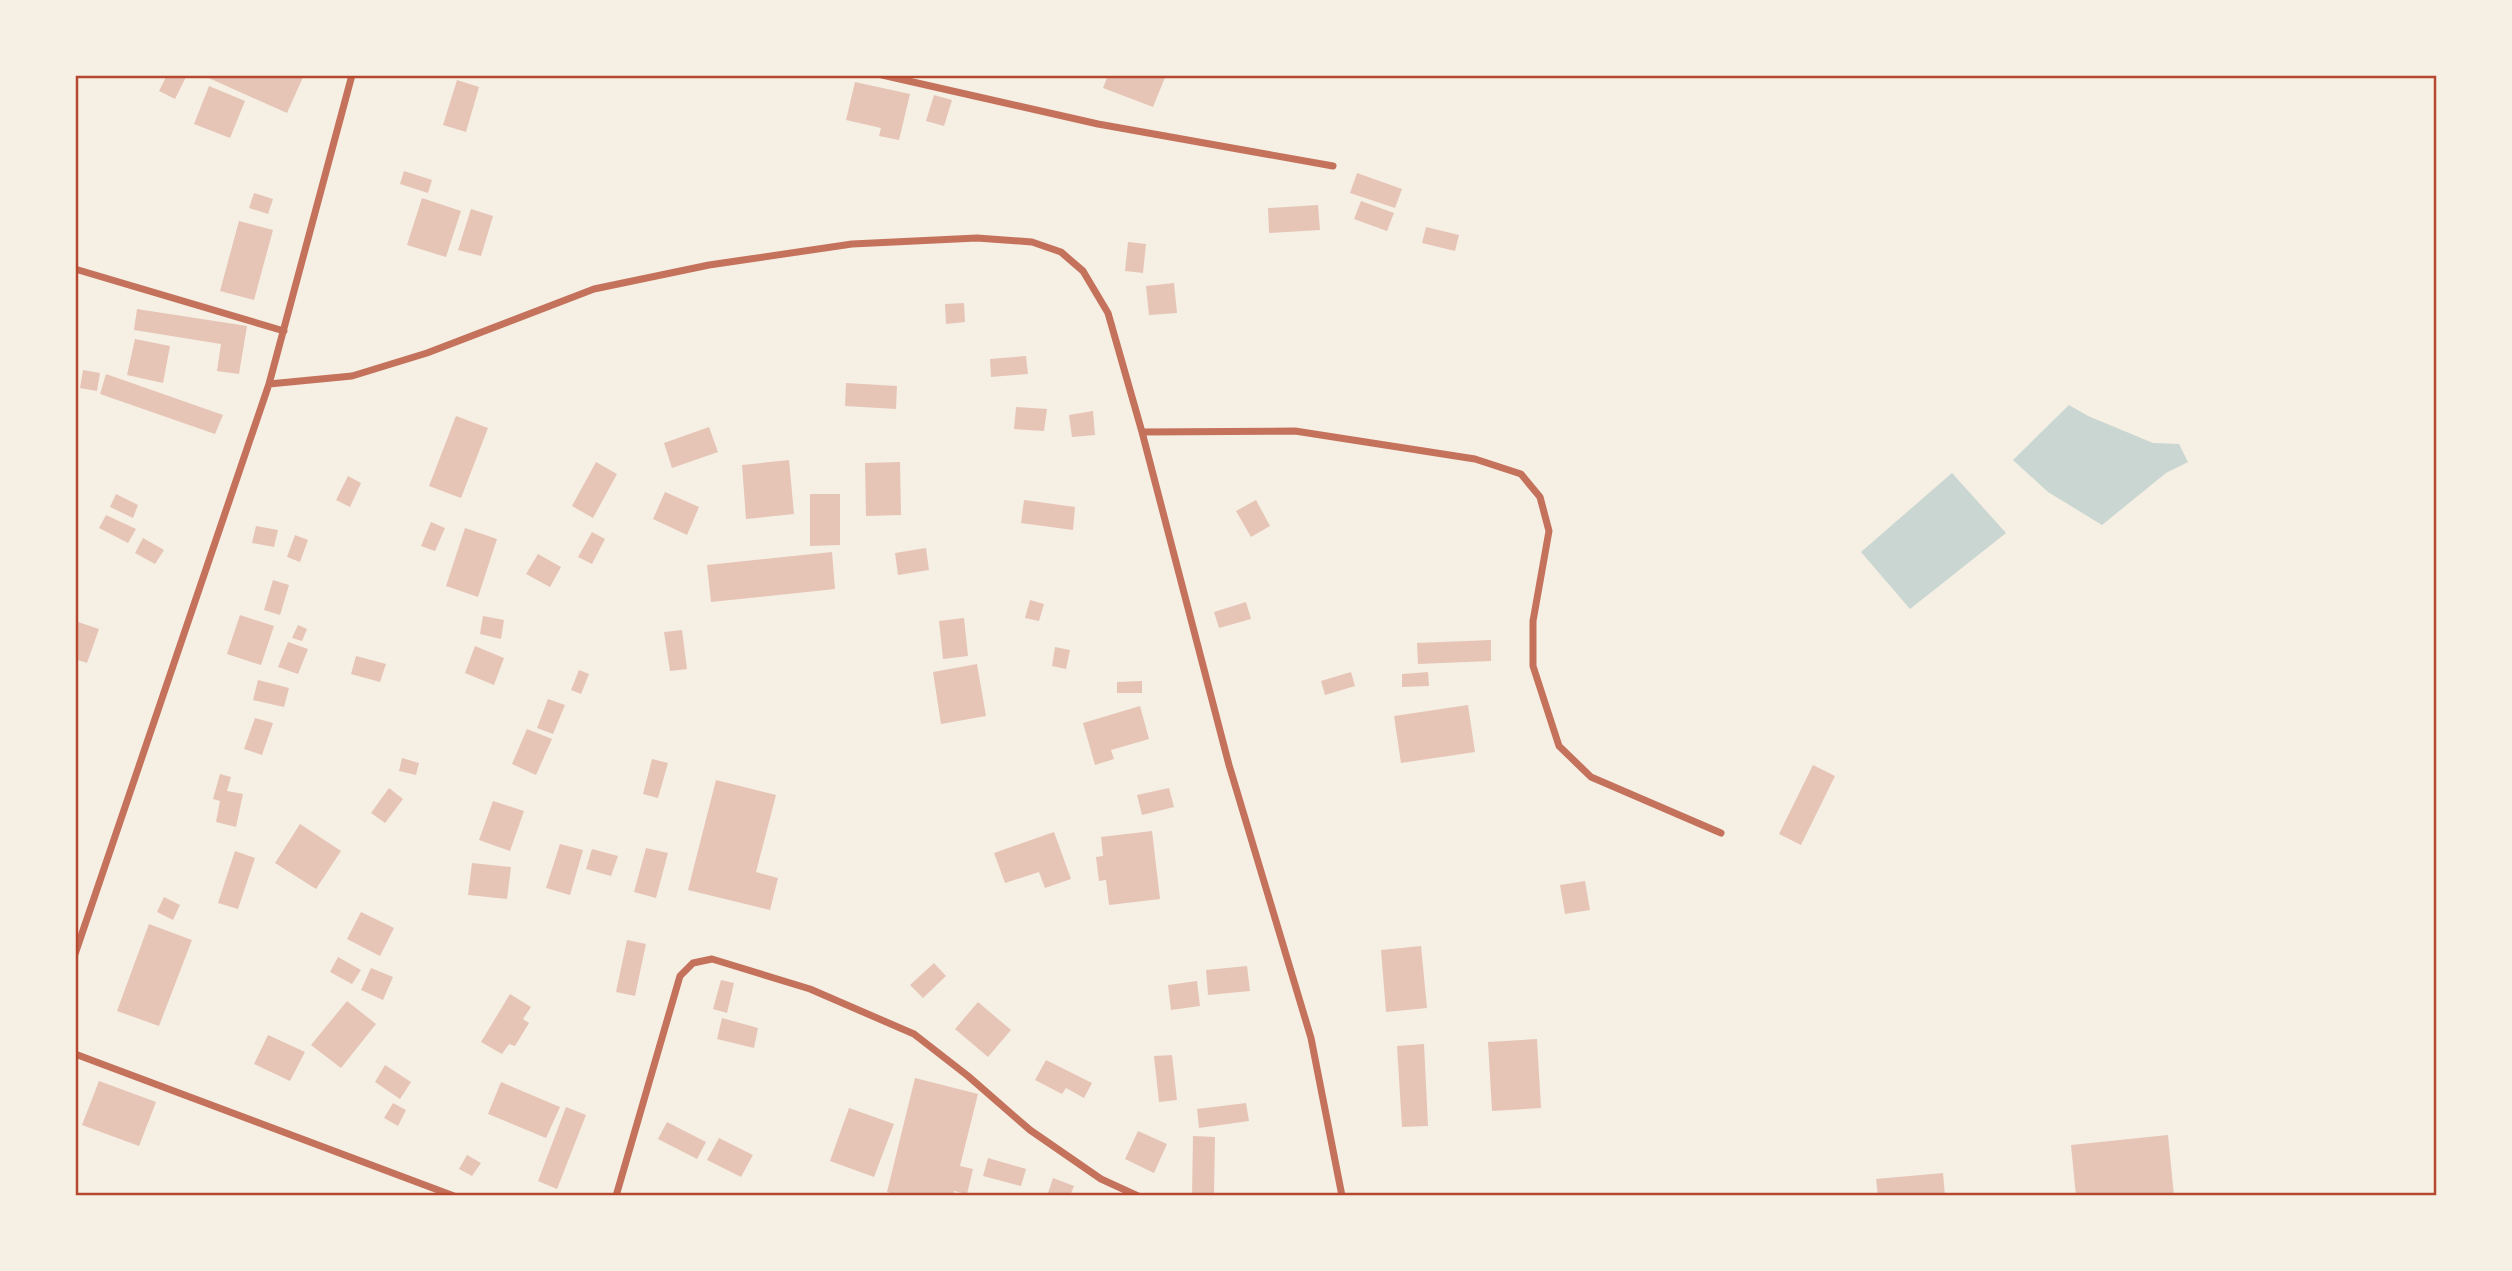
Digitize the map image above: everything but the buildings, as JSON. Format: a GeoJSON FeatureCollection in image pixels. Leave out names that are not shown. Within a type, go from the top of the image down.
{"type":"FeatureCollection","features":[{"type":"Feature","properties":{"kind":"street"},"geometry":{"type":"LineString","coordinates":[[75,954],[269,384],[352,75]]}},
{"type":"Feature","properties":{"kind":"street"},"geometry":{"type":"LineString","coordinates":[[882,75],[1098,124],[1334,166]]}},
{"type":"Feature","properties":{"kind":"street"},"geometry":{"type":"LineString","coordinates":[[269,384],[352,376],[427,353],[594,289],[709,265],[852,244],[977,238],[1032,242],[1061,252],[1083,271],[1108,313],[1229,765],[1311,1038],[1342,1196]]}},
{"type":"Feature","properties":{"kind":"street"},"geometry":{"type":"LineString","coordinates":[[75,269],[284,331]]}},
{"type":"Feature","properties":{"kind":"street"},"geometry":{"type":"LineString","coordinates":[[1142,432],[1296,431],[1475,459],[1521,474],[1540,497],[1549,531],[1534,621],[1533,666],[1559,746],[1591,777],[1721,833]]}},
{"type":"Feature","properties":{"kind":"street"},"geometry":{"type":"LineString","coordinates":[[616,1196],[680,976],[693,963],[712,959],[810,989],[914,1034],[1030,1130],[1101,1179],[1138,1196]]}},
{"type":"Feature","properties":{"kind":"street"},"geometry":{"type":"LineString","coordinates":[[75,1054],[454,1196]]}},
{"type":"Feature","properties":{"kind":"shaded area"},"geometry":{"type":"Polygon","coordinates":[[[2069,405],[2088,416],[2153,443],[2179,444],[2188,462],[2166,473],[2102,525],[2048,492],[2013,460],[2069,405]]]}},
{"type":"Feature","properties":{"kind":"shaded area"},"geometry":{"type":"Polygon","coordinates":[[[1952,473],[2006,533],[1910,609],[1861,552],[1952,473]]]}}]}
